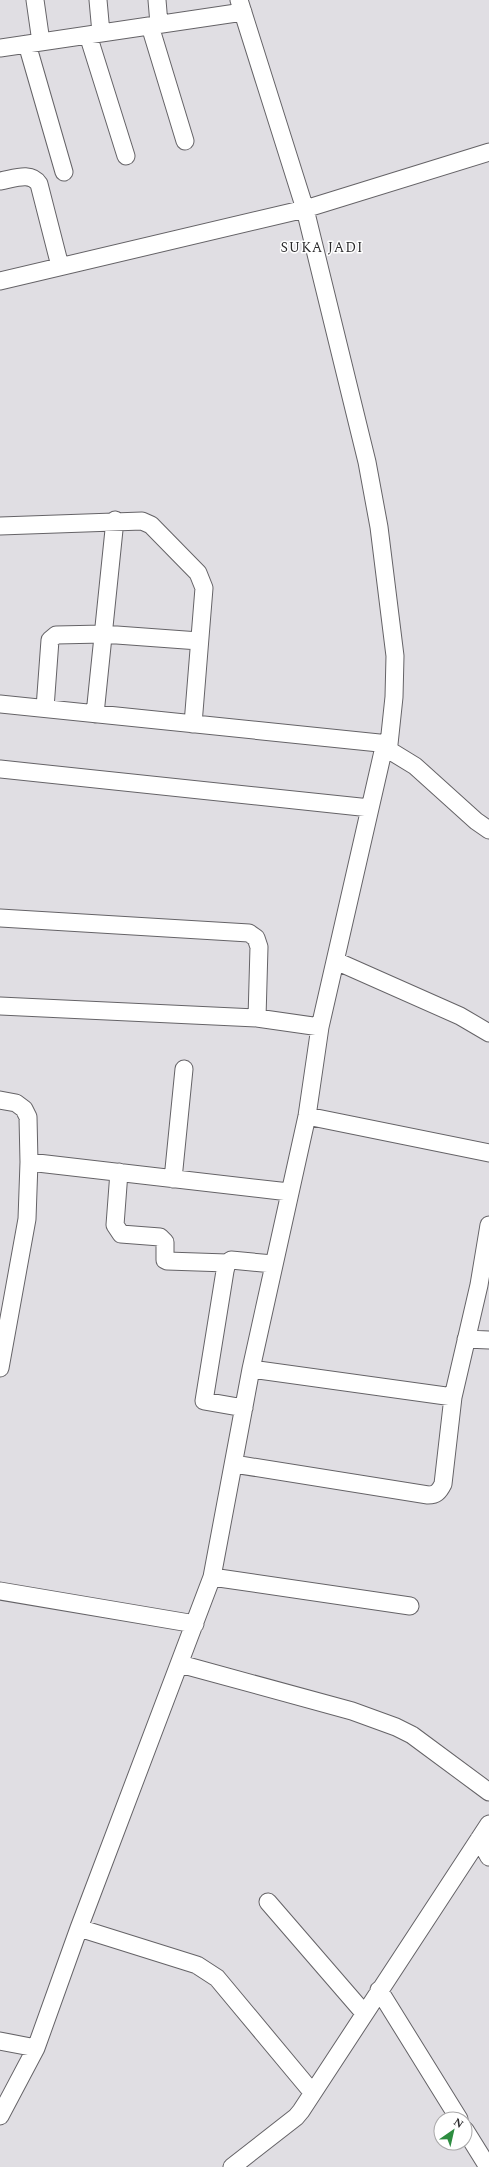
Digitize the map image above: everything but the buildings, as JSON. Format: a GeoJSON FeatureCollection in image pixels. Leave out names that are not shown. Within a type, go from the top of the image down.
{"type":"FeatureCollection","features":[{"type":"Feature","properties":{"kind":"street"},"geometry":{"type":"LineString","coordinates":[[34,0],[34,43],[64,172]]}},
{"type":"Feature","properties":{"kind":"street"},"geometry":{"type":"LineString","coordinates":[[98,0],[95,34],[126,156]]}},
{"type":"Feature","properties":{"kind":"street"},"geometry":{"type":"LineString","coordinates":[[157,0],[155,25],[185,141]]}},
{"type":"Feature","properties":{"kind":"street"},"geometry":{"type":"LineString","coordinates":[[0,48],[155,25],[241,6],[305,209],[343,357],[367,462],[379,528],[395,656],[394,697],[386,746],[370,808],[320,1026],[306,1116],[251,1370],[212,1577],[79,1928],[36,2048],[0,2116]]}},
{"type":"Feature","properties":{"kind":"street"},"geometry":{"type":"LineString","coordinates":[[0,281],[305,209],[489,152]]}},
{"type":"Feature","properties":{"kind":"street"},"geometry":{"type":"LineString","coordinates":[[0,181],[27,176],[36,180],[39,184],[60,266]]}},
{"type":"Feature","properties":{"kind":"street"},"geometry":{"type":"LineString","coordinates":[[0,526],[115,520],[142,521],[151,525],[198,573],[204,588],[193,724]]}},
{"type":"Feature","properties":{"kind":"street"},"geometry":{"type":"LineString","coordinates":[[95,714],[115,520]]}},
{"type":"Feature","properties":{"kind":"street"},"geometry":{"type":"LineString","coordinates":[[45,708],[50,640],[52,637],[60,634],[103,634],[199,641]]}},
{"type":"Feature","properties":{"kind":"street"},"geometry":{"type":"LineString","coordinates":[[0,704],[386,746],[415,766],[476,821],[489,830]]}},
{"type":"Feature","properties":{"kind":"street"},"geometry":{"type":"LineString","coordinates":[[0,769],[370,808]]}},
{"type":"Feature","properties":{"kind":"street"},"geometry":{"type":"LineString","coordinates":[[0,918],[240,931],[249,933],[256,938],[259,947],[257,1018]]}},
{"type":"Feature","properties":{"kind":"street"},"geometry":{"type":"LineString","coordinates":[[336,961],[460,1016],[489,1033]]}},
{"type":"Feature","properties":{"kind":"street"},"geometry":{"type":"LineString","coordinates":[[0,1006],[257,1018],[320,1026]]}},
{"type":"Feature","properties":{"kind":"street"},"geometry":{"type":"LineString","coordinates":[[173,1179],[184,1069]]}},
{"type":"Feature","properties":{"kind":"street"},"geometry":{"type":"LineString","coordinates":[[0,1100],[16,1103],[24,1109],[28,1117],[29,1162],[27,1219],[4,1327],[0,1368]]}},
{"type":"Feature","properties":{"kind":"street"},"geometry":{"type":"LineString","coordinates":[[306,1116],[489,1153]]}},
{"type":"Feature","properties":{"kind":"street"},"geometry":{"type":"LineString","coordinates":[[29,1162],[289,1192]]}},
{"type":"Feature","properties":{"kind":"street"},"geometry":{"type":"LineString","coordinates":[[119,1172],[115,1225],[118,1232],[121,1234],[160,1237],[164,1242],[165,1260],[167,1262],[227,1263],[235,1260],[273,1264]]}},
{"type":"Feature","properties":{"kind":"street"},"geometry":{"type":"LineString","coordinates":[[234,1464],[435,1495],[443,1484],[453,1397],[466,1339],[484,1285],[489,1225]]}},
{"type":"Feature","properties":{"kind":"street"},"geometry":{"type":"LineString","coordinates":[[227,1263],[204,1400],[244,1408]]}},
{"type":"Feature","properties":{"kind":"street"},"geometry":{"type":"LineString","coordinates":[[466,1339],[489,1340]]}},
{"type":"Feature","properties":{"kind":"street"},"geometry":{"type":"LineString","coordinates":[[251,1370],[453,1397]]}},
{"type":"Feature","properties":{"kind":"street"},"geometry":{"type":"LineString","coordinates":[[212,1577],[410,1606]]}},
{"type":"Feature","properties":{"kind":"street"},"geometry":{"type":"LineString","coordinates":[[0,1591],[195,1624]]}},
{"type":"Feature","properties":{"kind":"street"},"geometry":{"type":"LineString","coordinates":[[180,1664],[352,1711],[396,1727],[412,1735],[489,1792]]}},
{"type":"Feature","properties":{"kind":"street"},"geometry":{"type":"LineString","coordinates":[[232,2167],[296,2117],[489,1824]]}},
{"type":"Feature","properties":{"kind":"street"},"geometry":{"type":"LineString","coordinates":[[479,1839],[489,1857]]}},
{"type":"Feature","properties":{"kind":"street"},"geometry":{"type":"LineString","coordinates":[[268,1902],[364,2013]]}},
{"type":"Feature","properties":{"kind":"street"},"geometry":{"type":"LineString","coordinates":[[79,1928],[184,1960],[207,1970],[217,1978],[312,2092]]}},
{"type":"Feature","properties":{"kind":"street"},"geometry":{"type":"LineString","coordinates":[[379,1990],[453,2111]]}},
{"type":"Feature","properties":{"kind":"street"},"geometry":{"type":"LineString","coordinates":[[0,2041],[36,2048]]}},
{"type":"Feature","properties":{"kind":"street"},"geometry":{"type":"LineString","coordinates":[[473,2143],[488,2167]]}},
{"type":"Feature","properties":{"kind":"district","name":"SUKA JADI"},"geometry":{"type":"Point","coordinates":[322,247]}}]}
